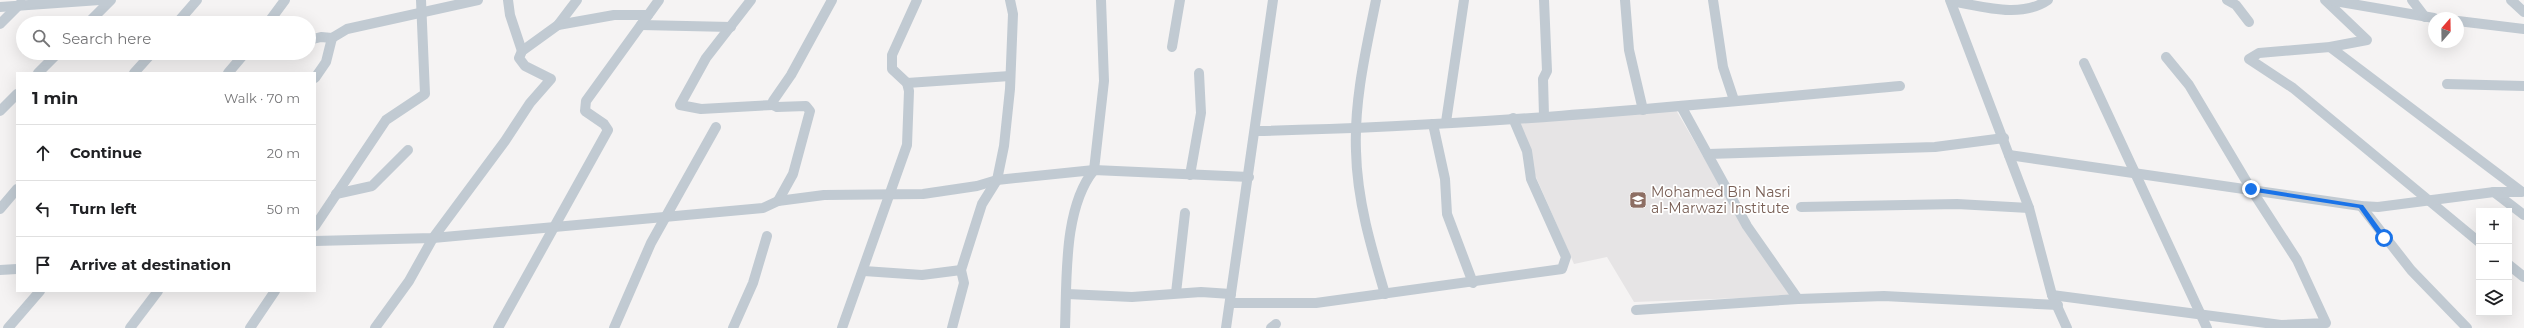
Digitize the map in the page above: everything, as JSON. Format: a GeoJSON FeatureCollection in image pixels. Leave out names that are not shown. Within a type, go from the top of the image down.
{"type":"FeatureCollection","features":[{"type":"Feature","properties":{"kind":"street"},"geometry":{"type":"LineString","coordinates":[[0,7],[22,2],[100,0]]}},
{"type":"Feature","properties":{"kind":"street"},"geometry":{"type":"LineString","coordinates":[[95,16],[111,0]]}},
{"type":"Feature","properties":{"kind":"street"},"geometry":{"type":"LineString","coordinates":[[183,16],[197,0]]}},
{"type":"Feature","properties":{"kind":"street"},"geometry":{"type":"LineString","coordinates":[[273,16],[285,0]]}},
{"type":"Feature","properties":{"kind":"street"},"geometry":{"type":"LineString","coordinates":[[316,224],[386,120],[393,112],[416,101],[425,94],[421,0]]}},
{"type":"Feature","properties":{"kind":"street"},"geometry":{"type":"LineString","coordinates":[[316,38],[332,38],[347,29],[478,0]]}},
{"type":"Feature","properties":{"kind":"street"},"geometry":{"type":"LineString","coordinates":[[508,0],[510,15],[522,51]]}},
{"type":"Feature","properties":{"kind":"street"},"geometry":{"type":"LineString","coordinates":[[376,328],[409,281],[433,238],[501,147],[530,104],[551,79],[526,66],[519,58],[522,51],[558,25],[577,0]]}},
{"type":"Feature","properties":{"kind":"street"},"geometry":{"type":"LineString","coordinates":[[498,328],[608,130],[604,124],[585,111],[586,101],[659,0]]}},
{"type":"Feature","properties":{"kind":"street"},"geometry":{"type":"LineString","coordinates":[[751,0],[706,58],[680,105],[701,109],[773,105],[782,108],[806,106],[810,111],[793,174],[778,201]]}},
{"type":"Feature","properties":{"kind":"street"},"geometry":{"type":"LineString","coordinates":[[773,105],[773,101],[792,75],[832,0]]}},
{"type":"Feature","properties":{"kind":"street"},"geometry":{"type":"LineString","coordinates":[[917,0],[892,55],[892,69],[907,83],[1010,76]]}},
{"type":"Feature","properties":{"kind":"street"},"geometry":{"type":"LineString","coordinates":[[952,328],[964,283],[962,270],[982,204],[997,180],[1004,146],[1010,76],[1013,14],[1010,0]]}},
{"type":"Feature","properties":{"kind":"street"},"geometry":{"type":"LineString","coordinates":[[1065,328],[1071,231],[1077,203],[1087,175],[1094,170],[1104,81],[1101,0]]}},
{"type":"Feature","properties":{"kind":"street"},"geometry":{"type":"LineString","coordinates":[[1172,47],[1180,0]]}},
{"type":"Feature","properties":{"kind":"street"},"geometry":{"type":"LineString","coordinates":[[1226,328],[1274,0]]}},
{"type":"Feature","properties":{"kind":"street"},"geometry":{"type":"LineString","coordinates":[[1376,0],[1356,129],[1356,166],[1361,206],[1385,294]]}},
{"type":"Feature","properties":{"kind":"street"},"geometry":{"type":"LineString","coordinates":[[1446,122],[1464,0]]}},
{"type":"Feature","properties":{"kind":"street"},"geometry":{"type":"LineString","coordinates":[[1544,0],[1547,71],[1543,79],[1544,116]]}},
{"type":"Feature","properties":{"kind":"street"},"geometry":{"type":"LineString","coordinates":[[1625,0],[1629,50],[1643,110]]}},
{"type":"Feature","properties":{"kind":"street"},"geometry":{"type":"LineString","coordinates":[[1713,0],[1723,67],[1734,100]]}},
{"type":"Feature","properties":{"kind":"street"},"geometry":{"type":"LineString","coordinates":[[2048,0],[2043,6],[2026,10],[1950,1],[2004,138],[2029,208],[2052,295],[2058,305],[2067,328]]}},
{"type":"Feature","properties":{"kind":"street"},"geometry":{"type":"LineString","coordinates":[[2227,0],[2236,5],[2249,22]]}},
{"type":"Feature","properties":{"kind":"street"},"geometry":{"type":"LineString","coordinates":[[2324,0],[2367,40],[2330,47],[2259,53],[2249,58],[2293,88],[2386,167],[2432,201],[2476,239]]}},
{"type":"Feature","properties":{"kind":"street"},"geometry":{"type":"LineString","coordinates":[[2329,0],[2428,18]]}},
{"type":"Feature","properties":{"kind":"street"},"geometry":{"type":"LineString","coordinates":[[2412,0],[2428,16]]}},
{"type":"Feature","properties":{"kind":"street"},"geometry":{"type":"LineString","coordinates":[[2512,0],[2524,12]]}},
{"type":"Feature","properties":{"kind":"street"},"geometry":{"type":"LineString","coordinates":[[0,24],[22,2]]}},
{"type":"Feature","properties":{"kind":"street"},"geometry":{"type":"LineString","coordinates":[[558,25],[614,15],[648,15]]}},
{"type":"Feature","properties":{"kind":"street"},"geometry":{"type":"LineString","coordinates":[[2464,22],[2524,29]]}},
{"type":"Feature","properties":{"kind":"street"},"geometry":{"type":"LineString","coordinates":[[641,25],[731,27]]}},
{"type":"Feature","properties":{"kind":"street"},"geometry":{"type":"LineString","coordinates":[[316,77],[326,62],[332,38]]}},
{"type":"Feature","properties":{"kind":"street"},"geometry":{"type":"LineString","coordinates":[[2330,47],[2356,64],[2523,192]]}},
{"type":"Feature","properties":{"kind":"street"},"geometry":{"type":"LineString","coordinates":[[2052,295],[2200,312],[2281,325],[2329,326],[2297,260],[2251,189],[2189,85],[2166,57]]}},
{"type":"Feature","properties":{"kind":"street"},"geometry":{"type":"LineString","coordinates":[[39,72],[51,60]]}},
{"type":"Feature","properties":{"kind":"street"},"geometry":{"type":"LineString","coordinates":[[135,72],[146,60]]}},
{"type":"Feature","properties":{"kind":"street"},"geometry":{"type":"LineString","coordinates":[[229,72],[239,60]]}},
{"type":"Feature","properties":{"kind":"street"},"geometry":{"type":"LineString","coordinates":[[2084,63],[2137,172],[2207,328]]}},
{"type":"Feature","properties":{"kind":"street"},"geometry":{"type":"LineString","coordinates":[[1190,175],[1201,113],[1199,73]]}},
{"type":"Feature","properties":{"kind":"street"},"geometry":{"type":"LineString","coordinates":[[842,328],[864,271],[907,145],[907,83]]}},
{"type":"Feature","properties":{"kind":"street"},"geometry":{"type":"LineString","coordinates":[[2447,84],[2524,86]]}},
{"type":"Feature","properties":{"kind":"street"},"geometry":{"type":"LineString","coordinates":[[1256,131],[1356,129],[1643,110],[1734,100],[1900,86]]}},
{"type":"Feature","properties":{"kind":"street"},"geometry":{"type":"LineString","coordinates":[[0,111],[16,95]]}},
{"type":"Feature","properties":{"kind":"street"},"geometry":{"type":"LineString","coordinates":[[1681,106],[1748,226],[1798,299]]}},
{"type":"Feature","properties":{"kind":"street"},"geometry":{"type":"LineString","coordinates":[[1067,294],[1132,297],[1176,293],[1231,299],[1316,304],[1473,283],[1562,269],[1565,266],[1566,257],[1531,179],[1527,151],[1513,118]]}},
{"type":"Feature","properties":{"kind":"street"},"geometry":{"type":"LineString","coordinates":[[1433,124],[1445,179],[1447,214],[1473,283]]}},
{"type":"Feature","properties":{"kind":"street"},"geometry":{"type":"LineString","coordinates":[[614,328],[651,243],[697,165],[716,127]]}},
{"type":"Feature","properties":{"kind":"street"},"geometry":{"type":"LineString","coordinates":[[1708,154],[1935,147],[2004,138]]}},
{"type":"Feature","properties":{"kind":"street"},"geometry":{"type":"LineString","coordinates":[[336,194],[372,186],[408,150]]}},
{"type":"Feature","properties":{"kind":"street"},"geometry":{"type":"LineString","coordinates":[[2009,155],[2137,172],[2361,206],[2378,207],[2494,192],[2523,192]]}},
{"type":"Feature","properties":{"kind":"street"},"geometry":{"type":"LineString","coordinates":[[316,241],[433,238],[557,224],[763,208],[778,201],[824,195],[923,194],[977,186],[997,180],[1094,170],[1249,177]]}},
{"type":"Feature","properties":{"kind":"street"},"geometry":{"type":"LineString","coordinates":[[0,208],[16,191]]}},
{"type":"Feature","properties":{"kind":"street"},"geometry":{"type":"LineString","coordinates":[[2494,192],[2524,215]]}},
{"type":"Feature","properties":{"kind":"street"},"geometry":{"type":"LineString","coordinates":[[1801,207],[1957,204],[2029,208]]}},
{"type":"Feature","properties":{"kind":"street"},"geometry":{"type":"LineString","coordinates":[[2361,206],[2409,270],[2438,302],[2467,328]]}},
{"type":"Feature","properties":{"kind":"street"},"geometry":{"type":"LineString","coordinates":[[1176,293],[1185,213]]}},
{"type":"Feature","properties":{"kind":"street"},"geometry":{"type":"LineString","coordinates":[[734,328],[748,302],[758,275],[767,236]]}},
{"type":"Feature","properties":{"kind":"street"},"geometry":{"type":"LineString","coordinates":[[2512,267],[2524,276]]}},
{"type":"Feature","properties":{"kind":"street"},"geometry":{"type":"LineString","coordinates":[[0,270],[16,269]]}},
{"type":"Feature","properties":{"kind":"street"},"geometry":{"type":"LineString","coordinates":[[864,271],[922,275],[962,270]]}},
{"type":"Feature","properties":{"kind":"street"},"geometry":{"type":"LineString","coordinates":[[8,328],[39,292]]}},
{"type":"Feature","properties":{"kind":"street"},"geometry":{"type":"LineString","coordinates":[[130,328],[157,292]]}},
{"type":"Feature","properties":{"kind":"street"},"geometry":{"type":"LineString","coordinates":[[250,328],[274,292]]}},
{"type":"Feature","properties":{"kind":"street"},"geometry":{"type":"LineString","coordinates":[[1636,310],[1798,299],[1884,296],[2058,305]]}},
{"type":"Feature","properties":{"kind":"shaded area","name":"Mohamed Bin Nasri al-Marwazi Institute"},"geometry":{"type":"Polygon","coordinates":[[[1676,110],[1748,233],[1792,296],[1634,302],[1607,257],[1574,264],[1532,168],[1517,120],[1676,110]]]}},
{"type":"Feature","properties":{"kind":"place","name":"Mohamed Bin Nasri al-Marwazi Institute"},"geometry":{"type":"Point","coordinates":[1638,200]}},
{"type":"Feature","properties":{"kind":"route"},"geometry":{"type":"LineString","coordinates":[[2251,189],[2361,206],[2384,238]]}}]}
